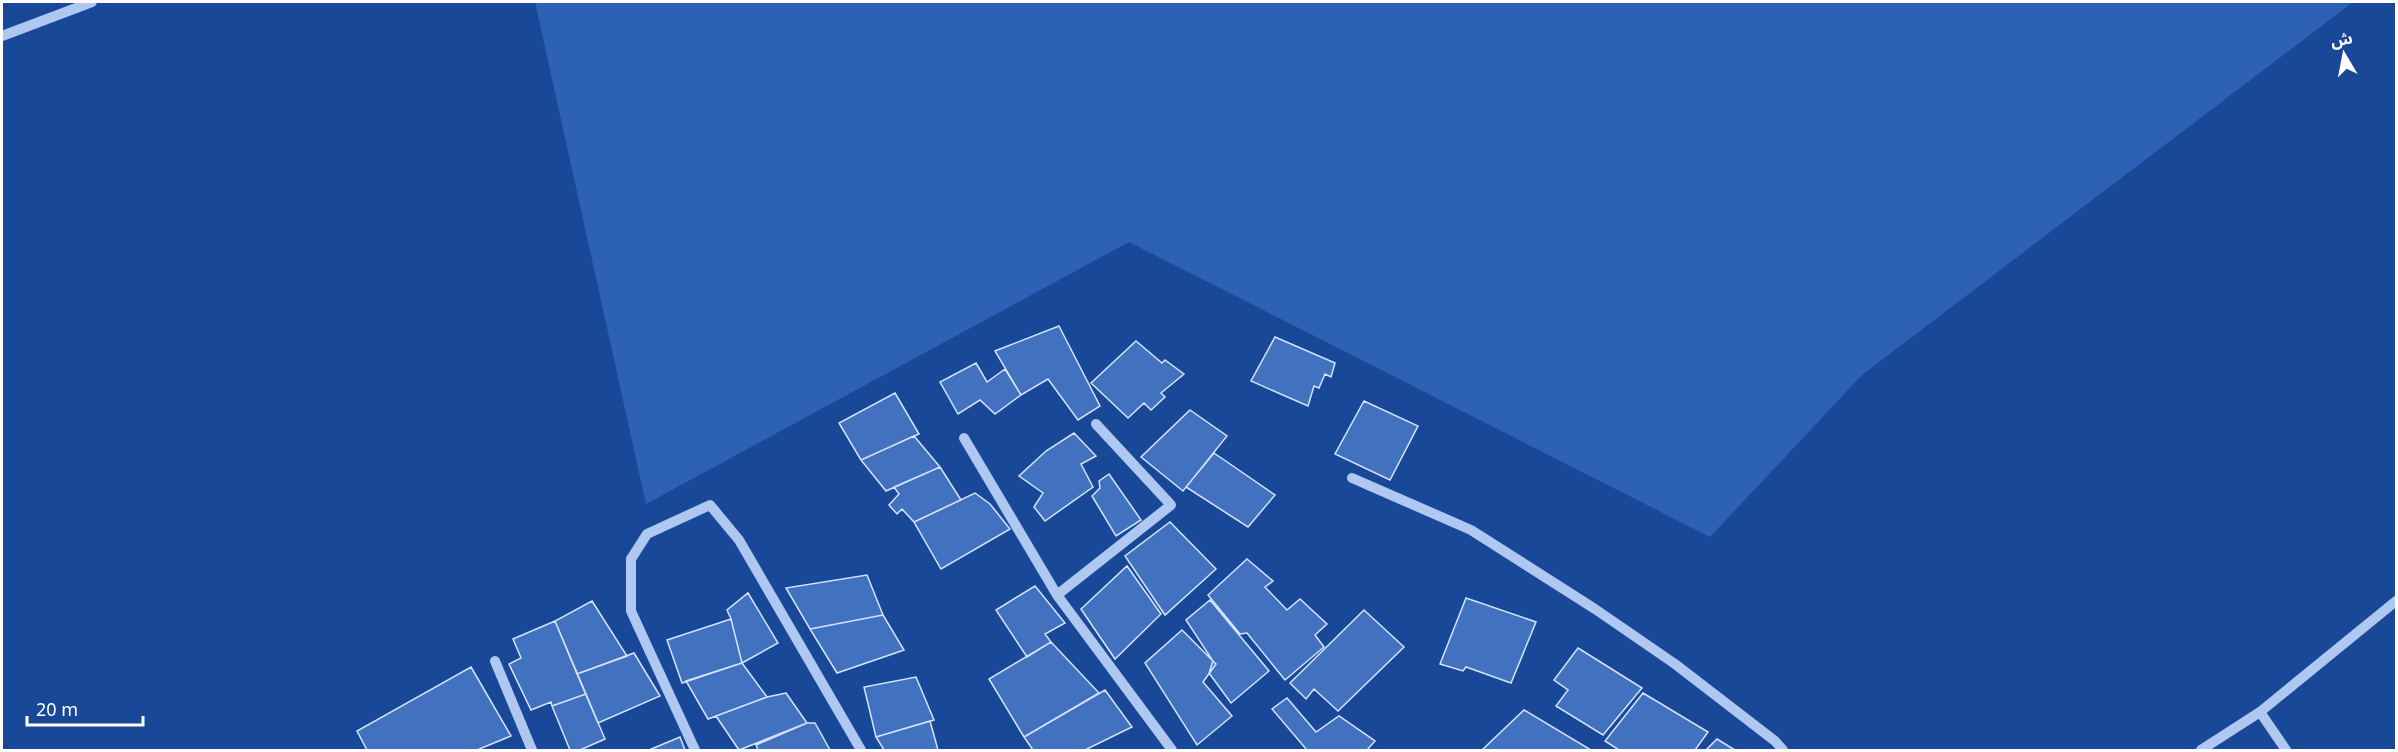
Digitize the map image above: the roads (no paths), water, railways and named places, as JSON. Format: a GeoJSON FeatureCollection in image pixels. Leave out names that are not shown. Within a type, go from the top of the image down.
{"type":"FeatureCollection","features":[{"type":"Feature","properties":{"kind":"street"},"geometry":{"type":"LineString","coordinates":[[2,36],[92,2]]}},
{"type":"Feature","properties":{"kind":"street"},"geometry":{"type":"LineString","coordinates":[[1057,595],[1171,505],[1096,424]]}},
{"type":"Feature","properties":{"kind":"street"},"geometry":{"type":"LineString","coordinates":[[964,438],[1057,595],[1172,750]]}},
{"type":"Feature","properties":{"kind":"street"},"geometry":{"type":"LineString","coordinates":[[1352,478],[1471,530],[1595,609],[1675,664],[1775,741],[1783,750]]}},
{"type":"Feature","properties":{"kind":"street"},"geometry":{"type":"LineString","coordinates":[[695,750],[631,611],[631,559],[646,534],[710,505],[739,540],[861,750]]}},
{"type":"Feature","properties":{"kind":"street"},"geometry":{"type":"LineString","coordinates":[[2201,750],[2260,712],[2397,601]]}},
{"type":"Feature","properties":{"kind":"street"},"geometry":{"type":"LineString","coordinates":[[495,661],[532,750]]}},
{"type":"Feature","properties":{"kind":"street"},"geometry":{"type":"LineString","coordinates":[[2260,712],[2286,750]]}}]}
